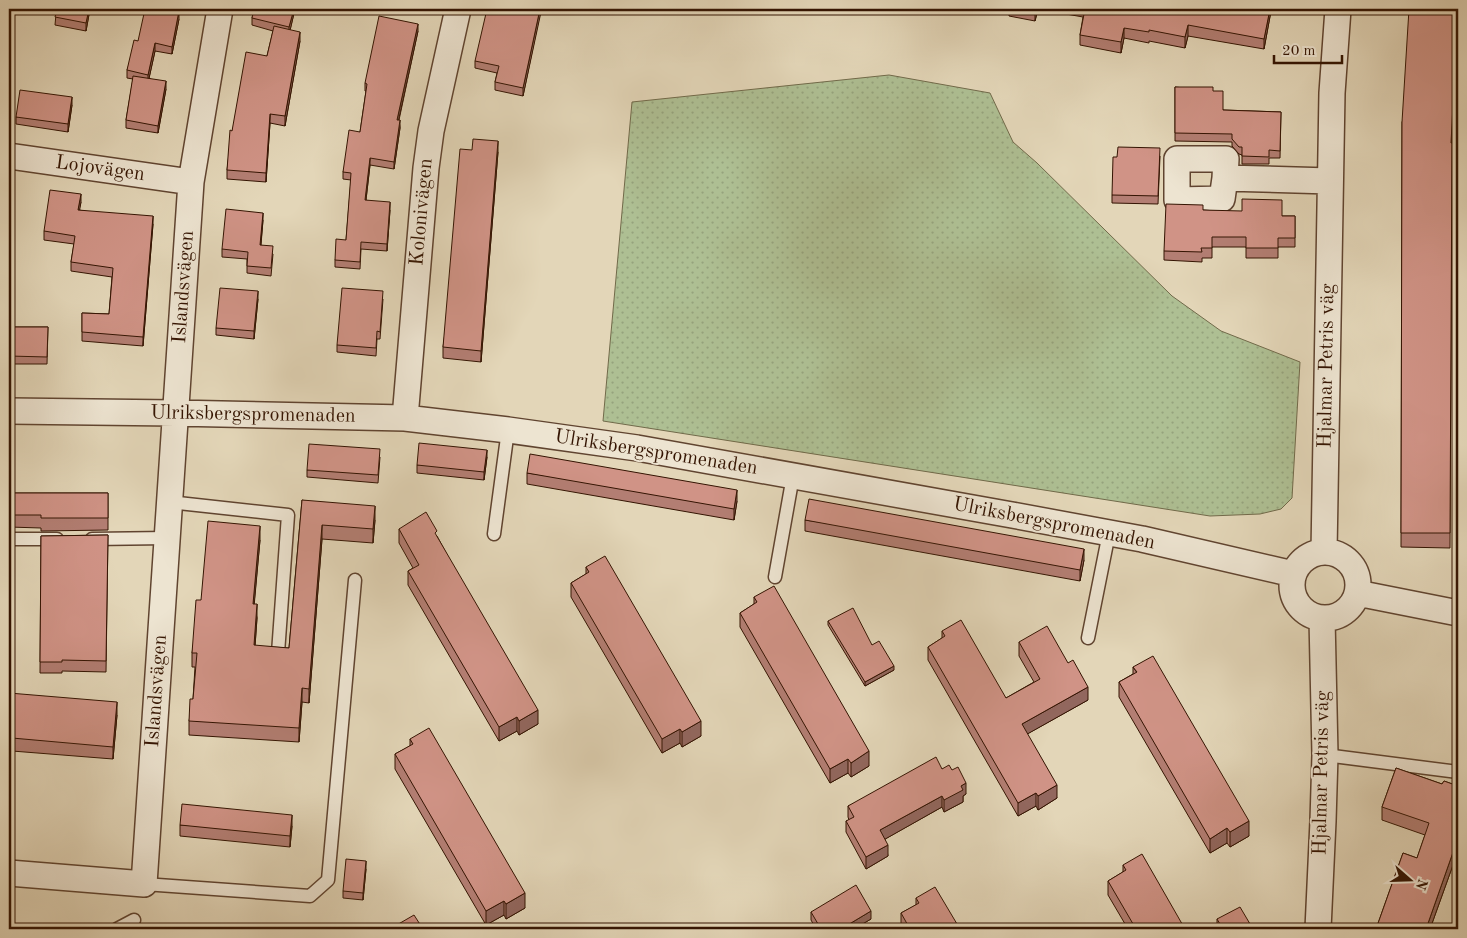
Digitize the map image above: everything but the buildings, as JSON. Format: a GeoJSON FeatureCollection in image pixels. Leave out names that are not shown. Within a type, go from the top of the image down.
{"type":"FeatureCollection","features":[{"type":"Feature","properties":{"kind":"street","name":"Islandsvägen"},"geometry":{"type":"LineString","coordinates":[[144,884],[191,182],[220,9]]}},
{"type":"Feature","properties":{"kind":"street","name":"Kolonivägen"},"geometry":{"type":"LineString","coordinates":[[404,418],[426,168],[431,131],[458,9]]}},
{"type":"Feature","properties":{"kind":"street","name":"Hjalmar Petris väg"},"geometry":{"type":"LineString","coordinates":[[1324,552],[1332,93],[1338,9]]}},
{"type":"Feature","properties":{"kind":"street","name":"Lojovägen"},"geometry":{"type":"LineString","coordinates":[[9,156],[191,182]]}},
{"type":"Feature","properties":{"kind":"street"},"geometry":{"type":"LineString","coordinates":[[1224,178],[1330,181]]}},
{"type":"Feature","properties":{"kind":"street","name":"Ulriksbergspromenaden"},"geometry":{"type":"LineString","coordinates":[[9,411],[404,418],[508,430],[638,448],[1109,533],[1293,574]]}},
{"type":"Feature","properties":{"kind":"street"},"geometry":{"type":"LineString","coordinates":[[1324,552],[1334,553],[1343,557],[1356,573],[1358,583],[1357,593],[1353,601],[1340,614],[1322,618],[1312,615],[1297,603],[1293,594],[1292,584],[1293,574],[1305,558],[1324,552]]}},
{"type":"Feature","properties":{"kind":"street"},"geometry":{"type":"LineString","coordinates":[[1357,593],[1458,613]]}},
{"type":"Feature","properties":{"kind":"street","name":"Hjalmar Petris väg"},"geometry":{"type":"LineString","coordinates":[[1318,929],[1324,821],[1322,618]]}},
{"type":"Feature","properties":{"kind":"street"},"geometry":{"type":"LineString","coordinates":[[9,874],[144,884]]}},
{"type":"Feature","properties":{"kind":"lane"},"geometry":{"type":"LineString","coordinates":[[494,534],[508,430]]}},
{"type":"Feature","properties":{"kind":"lane"},"geometry":{"type":"LineString","coordinates":[[775,577],[793,476]]}},
{"type":"Feature","properties":{"kind":"lane"},"geometry":{"type":"LineString","coordinates":[[169,502],[288,515],[278,653]]}},
{"type":"Feature","properties":{"kind":"lane"},"geometry":{"type":"LineString","coordinates":[[1088,638],[1109,533]]}},
{"type":"Feature","properties":{"kind":"lane"},"geometry":{"type":"LineString","coordinates":[[9,539],[167,538]]}},
{"type":"Feature","properties":{"kind":"lane"},"geometry":{"type":"LineString","coordinates":[[144,884],[310,896],[328,880],[355,580]]}},
{"type":"Feature","properties":{"kind":"lane"},"geometry":{"type":"LineString","coordinates":[[1324,755],[1458,772]]}},
{"type":"Feature","properties":{"kind":"lane"},"geometry":{"type":"LineString","coordinates":[[117,929],[134,920]]}},
{"type":"Feature","properties":{"kind":"green space"},"geometry":{"type":"Polygon","coordinates":[[[889,75],[990,93],[1013,142],[1037,163],[1172,296],[1221,331],[1300,362],[1292,498],[1281,509],[1260,514],[1210,516],[603,421],[632,102],[889,75]]]}}]}
